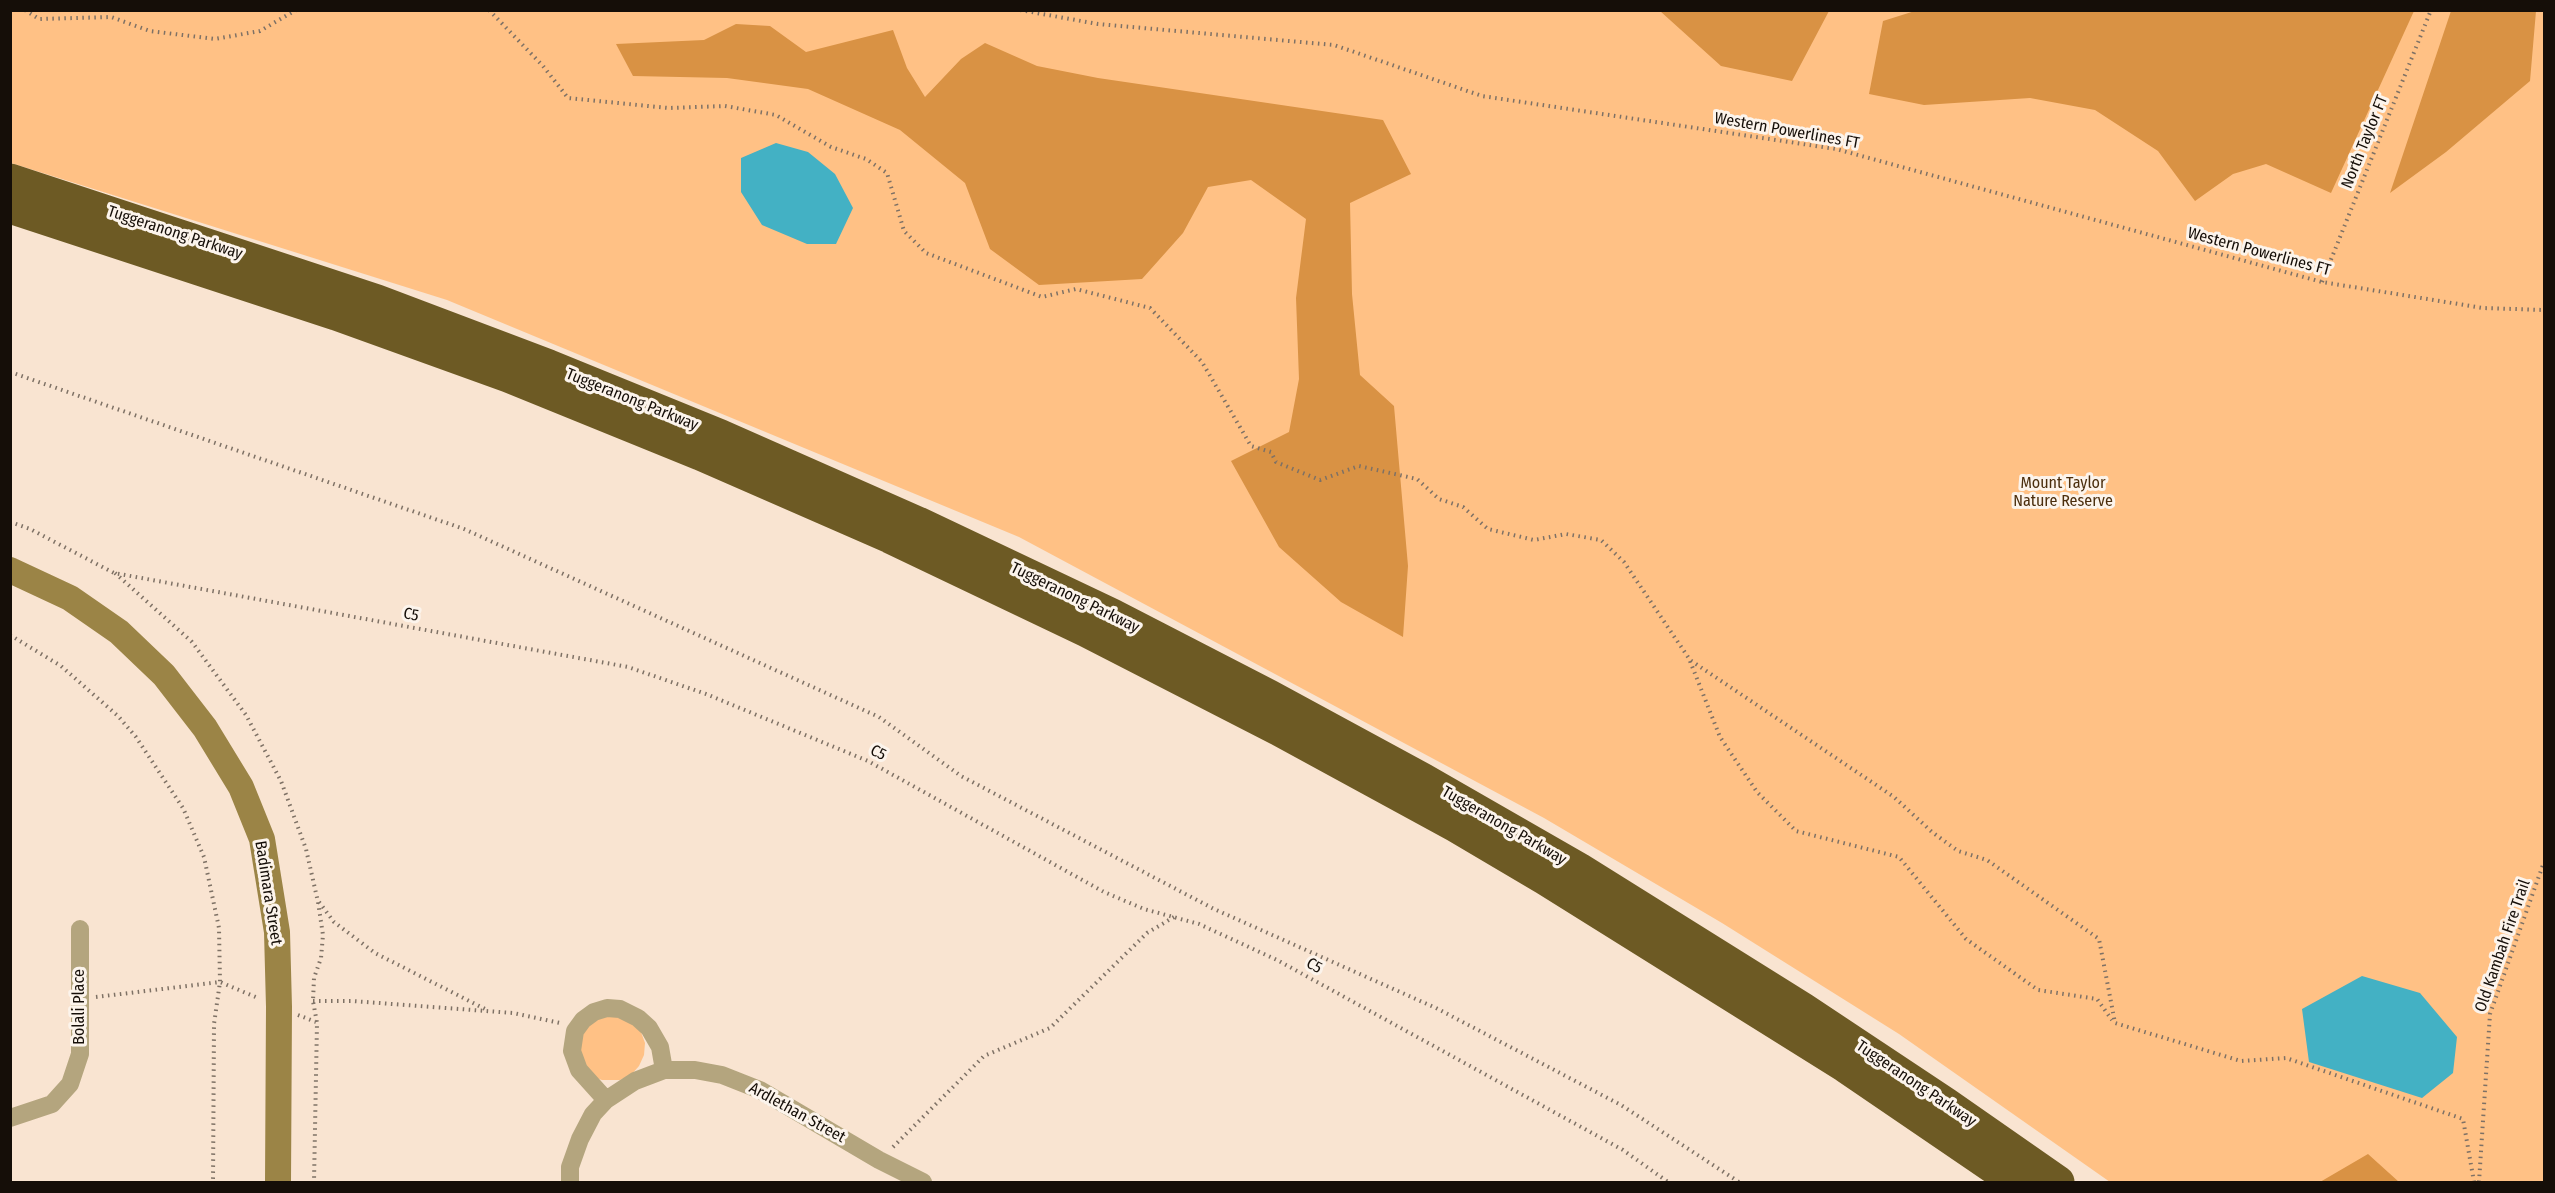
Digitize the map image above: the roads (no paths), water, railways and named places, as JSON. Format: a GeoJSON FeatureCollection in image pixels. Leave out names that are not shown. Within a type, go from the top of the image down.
{"type":"FeatureCollection","features":[{"type":"Feature","properties":{"kind":"highway","name":"Tuggeranong Parkway"},"geometry":{"type":"LineString","coordinates":[[10,180],[366,297],[549,366],[721,436],[918,523],[1112,615],[1414,774],[1579,869],[1803,1009],[1947,1104],[2058,1182]]}},
{"type":"Feature","properties":{"kind":"highway","name":"Tuggeranong Parkway"},"geometry":{"type":"LineString","coordinates":[[10,207],[326,310],[508,376],[700,454],[879,533],[1085,630],[1278,729],[1456,826],[1544,878],[1845,1066],[2015,1182]]}},
{"type":"Feature","properties":{"kind":"main road","name":"Badimara Street"},"geometry":{"type":"LineString","coordinates":[[10,570],[70,598],[119,632],[164,675],[205,728],[242,787],[261,839],[277,932],[278,1182]]}},
{"type":"Feature","properties":{"kind":"street","name":"Bolali Place"},"geometry":{"type":"LineString","coordinates":[[10,1118],[52,1104],[70,1084],[80,1054],[80,929]]}},
{"type":"Feature","properties":{"kind":"street"},"geometry":{"type":"LineString","coordinates":[[606,1100],[576,1064],[572,1044],[578,1026],[588,1015],[600,1009],[613,1008],[627,1011],[649,1028],[660,1047],[664,1070]]}},
{"type":"Feature","properties":{"kind":"street","name":"Ardlethan Street"},"geometry":{"type":"LineString","coordinates":[[570,1182],[570,1167],[580,1139],[593,1114],[606,1100],[635,1081],[664,1070],[695,1070],[722,1075],[760,1090],[879,1160],[923,1182]]}},
{"type":"Feature","properties":{"kind":"water"},"geometry":{"type":"Polygon","coordinates":[[[776,143],[808,152],[835,174],[853,208],[836,244],[807,244],[762,225],[741,192],[741,158],[776,143]]]}},
{"type":"Feature","properties":{"kind":"water"},"geometry":{"type":"Polygon","coordinates":[[[2362,976],[2420,993],[2457,1037],[2453,1073],[2422,1098],[2309,1062],[2302,1009],[2362,976]]]}},
{"type":"Feature","properties":{"kind":"park label","name":"Mount Taylor Nature Reserve"},"geometry":{"type":"Point","coordinates":[2063,493]}}]}
